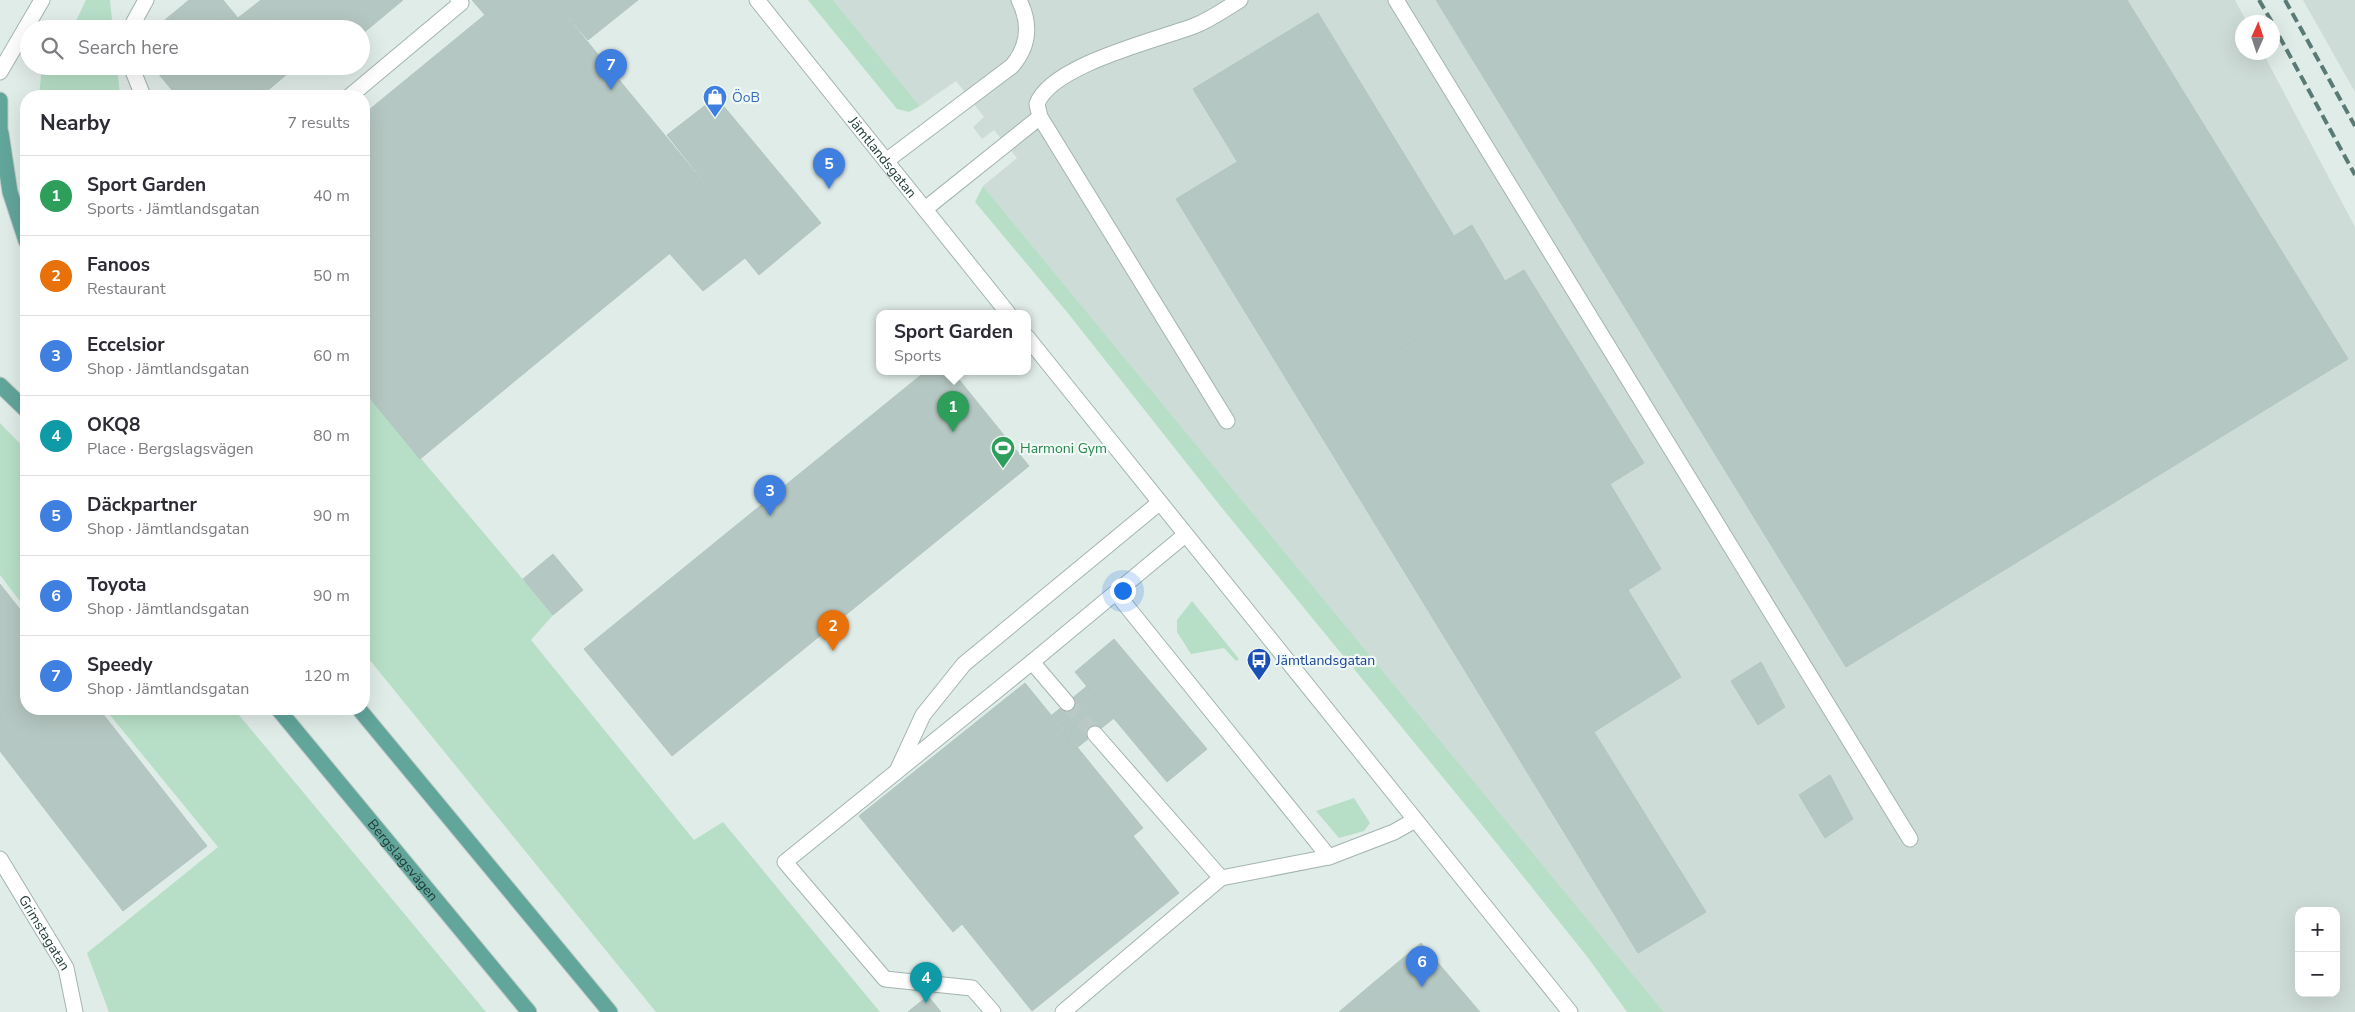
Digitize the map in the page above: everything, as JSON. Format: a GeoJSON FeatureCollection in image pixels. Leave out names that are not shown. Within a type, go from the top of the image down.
{"type":"FeatureCollection","features":[{"type":"Feature","properties":{"kind":"main road"},"geometry":{"type":"LineString","coordinates":[[0,100],[0,136],[10,192],[20,223]]}},
{"type":"Feature","properties":{"kind":"main road"},"geometry":{"type":"LineString","coordinates":[[0,385],[20,404]]}},
{"type":"Feature","properties":{"kind":"main road","name":"Bergslagsvägen"},"geometry":{"type":"LineString","coordinates":[[283,715],[529,1012]]}},
{"type":"Feature","properties":{"kind":"main road"},"geometry":{"type":"LineString","coordinates":[[364,715],[610,1012]]}},
{"type":"Feature","properties":{"kind":"street"},"geometry":{"type":"LineString","coordinates":[[30,20],[42,0]]}},
{"type":"Feature","properties":{"kind":"street"},"geometry":{"type":"LineString","coordinates":[[135,20],[146,0]]}},
{"type":"Feature","properties":{"kind":"street"},"geometry":{"type":"LineString","coordinates":[[357,90],[461,3],[458,0]]}},
{"type":"Feature","properties":{"kind":"street","name":"Jämtlandsgatan"},"geometry":{"type":"LineString","coordinates":[[758,0],[1006,310]]}},
{"type":"Feature","properties":{"kind":"street"},"geometry":{"type":"LineString","coordinates":[[886,162],[1012,66],[1020,57],[1025,47],[1027,36],[1025,18],[1019,0]]}},
{"type":"Feature","properties":{"kind":"street"},"geometry":{"type":"LineString","coordinates":[[1227,421],[1040,117],[1037,104],[1039,98],[1076,68],[1195,26],[1240,0]]}},
{"type":"Feature","properties":{"kind":"street"},"geometry":{"type":"LineString","coordinates":[[1396,0],[1910,839]]}},
{"type":"Feature","properties":{"kind":"street"},"geometry":{"type":"LineString","coordinates":[[0,72],[20,38]]}},
{"type":"Feature","properties":{"kind":"street"},"geometry":{"type":"LineString","coordinates":[[135,75],[141,90]]}},
{"type":"Feature","properties":{"kind":"street"},"geometry":{"type":"LineString","coordinates":[[925,209],[1040,117]]}},
{"type":"Feature","properties":{"kind":"street"},"geometry":{"type":"LineString","coordinates":[[1031,342],[1570,1012]]}},
{"type":"Feature","properties":{"kind":"street"},"geometry":{"type":"LineString","coordinates":[[896,772],[923,715],[964,664],[1159,503]]}},
{"type":"Feature","properties":{"kind":"street"},"geometry":{"type":"LineString","coordinates":[[993,1012],[972,988],[885,979],[785,862],[1185,535]]}},
{"type":"Feature","properties":{"kind":"street"},"geometry":{"type":"LineString","coordinates":[[1116,593],[1329,857]]}},
{"type":"Feature","properties":{"kind":"street"},"geometry":{"type":"LineString","coordinates":[[1032,662],[1068,703]]}},
{"type":"Feature","properties":{"kind":"street"},"geometry":{"type":"LineString","coordinates":[[1095,734],[1221,878]]}},
{"type":"Feature","properties":{"kind":"street"},"geometry":{"type":"LineString","coordinates":[[1063,1012],[1221,878],[1329,857],[1394,832],[1415,820]]}},
{"type":"Feature","properties":{"kind":"street","name":"Grimstagatan"},"geometry":{"type":"LineString","coordinates":[[0,858],[66,968],[75,1012]]}},
{"type":"Feature","properties":{"kind":"shaded area"},"geometry":{"type":"Polygon","coordinates":[[[833,0],[2235,0],[2243,15],[2235,15],[2235,60],[2267,60],[2355,227],[2355,1012],[1664,1012],[983,186],[1017,158],[994,130],[982,139],[973,127],[984,117],[956,81],[920,106],[833,0]]]}},
{"type":"Feature","properties":{"kind":"shaded area"},"geometry":{"type":"Polygon","coordinates":[[[2303,0],[2355,0],[2355,92],[2303,0]]]}},
{"type":"Feature","properties":{"kind":"green space"},"geometry":{"type":"Polygon","coordinates":[[[86,0],[110,0],[112,20],[76,20],[86,0]]]}},
{"type":"Feature","properties":{"kind":"green space"},"geometry":{"type":"Polygon","coordinates":[[[808,0],[833,0],[920,106],[909,112],[897,109],[808,0]]]}},
{"type":"Feature","properties":{"kind":"green space"},"geometry":{"type":"Polygon","coordinates":[[[41,75],[118,75],[119,90],[40,90],[41,75]]]}},
{"type":"Feature","properties":{"kind":"green space"},"geometry":{"type":"Polygon","coordinates":[[[983,186],[1664,1012],[1627,1012],[1589,959],[1486,830],[1222,508],[1067,312],[975,202],[983,186]]]}},
{"type":"Feature","properties":{"kind":"green space"},"geometry":{"type":"Polygon","coordinates":[[[370,398],[553,615],[531,640],[694,840],[723,822],[880,1012],[656,1012],[370,660],[370,398]]]}},
{"type":"Feature","properties":{"kind":"green space"},"geometry":{"type":"Polygon","coordinates":[[[0,423],[20,444],[20,601],[0,575],[0,423]]]}},
{"type":"Feature","properties":{"kind":"green space"},"geometry":{"type":"Polygon","coordinates":[[[1192,601],[1239,659],[1236,661],[1224,648],[1191,654],[1177,632],[1177,620],[1192,601]]]}},
{"type":"Feature","properties":{"kind":"green space"},"geometry":{"type":"Polygon","coordinates":[[[110,715],[239,715],[486,1012],[109,1012],[87,953],[218,847],[110,715]]]}},
{"type":"Feature","properties":{"kind":"green space"},"geometry":{"type":"Polygon","coordinates":[[[1354,798],[1370,823],[1364,831],[1339,838],[1316,811],[1354,798]]]}},
{"type":"Feature","properties":{"kind":"building"},"geometry":{"type":"Polygon","coordinates":[[[189,0],[223,0],[240,20],[165,20],[189,0]]]}},
{"type":"Feature","properties":{"kind":"building"},"geometry":{"type":"Polygon","coordinates":[[[261,0],[403,0],[370,28],[370,20],[278,20],[261,0]]]}},
{"type":"Feature","properties":{"kind":"building"},"geometry":{"type":"Polygon","coordinates":[[[261,0],[278,20],[240,20],[238,18],[261,0]]]}},
{"type":"Feature","properties":{"kind":"building"},"geometry":{"type":"Polygon","coordinates":[[[472,0],[503,0],[485,15],[472,0]]]}},
{"type":"Feature","properties":{"kind":"building"},"geometry":{"type":"Polygon","coordinates":[[[503,0],[553,0],[725,208],[420,459],[370,398],[370,109],[503,0]]]}},
{"type":"Feature","properties":{"kind":"building"},"geometry":{"type":"Polygon","coordinates":[[[553,0],[638,0],[588,40],[553,0]]]}},
{"type":"Feature","properties":{"kind":"building"},"geometry":{"type":"Polygon","coordinates":[[[1436,0],[2127,0],[2348,359],[1846,667],[1436,0]]]}},
{"type":"Feature","properties":{"kind":"building"},"geometry":{"type":"Polygon","coordinates":[[[1318,13],[1454,236],[1472,225],[1505,281],[1524,270],[1644,463],[1610,484],[1661,569],[1628,590],[1491,365],[1463,382],[1431,330],[1365,371],[1193,89],[1318,13]]]}},
{"type":"Feature","properties":{"kind":"building"},"geometry":{"type":"Polygon","coordinates":[[[160,75],[286,75],[268,90],[172,90],[160,75]]]}},
{"type":"Feature","properties":{"kind":"building"},"geometry":{"type":"Polygon","coordinates":[[[716,97],[821,223],[759,275],[745,258],[703,291],[669,253],[725,208],[667,135],[716,97]]]}},
{"type":"Feature","properties":{"kind":"building"},"geometry":{"type":"Polygon","coordinates":[[[1237,162],[1365,371],[1431,330],[1463,382],[1491,365],[1681,677],[1594,732],[1706,912],[1638,953],[1176,199],[1237,162]]]}},
{"type":"Feature","properties":{"kind":"building"},"geometry":{"type":"Polygon","coordinates":[[[921,375],[955,375],[1029,466],[672,756],[584,649],[921,375]]]}},
{"type":"Feature","properties":{"kind":"building"},"geometry":{"type":"Polygon","coordinates":[[[553,554],[583,590],[553,615],[523,579],[553,554]]]}},
{"type":"Feature","properties":{"kind":"building"},"geometry":{"type":"Polygon","coordinates":[[[0,584],[20,609],[20,715],[104,715],[207,846],[123,911],[0,751],[0,584]]]}},
{"type":"Feature","properties":{"kind":"building"},"geometry":{"type":"Polygon","coordinates":[[[1114,639],[1207,749],[1167,782],[1075,672],[1114,639]]]}},
{"type":"Feature","properties":{"kind":"building"},"geometry":{"type":"Polygon","coordinates":[[[1761,662],[1785,707],[1758,725],[1731,681],[1761,662]]]}},
{"type":"Feature","properties":{"kind":"building"},"geometry":{"type":"Polygon","coordinates":[[[1025,683],[1143,828],[1133,836],[1179,893],[1032,1011],[962,924],[953,932],[859,816],[1025,683]]]}},
{"type":"Feature","properties":{"kind":"building"},"geometry":{"type":"Polygon","coordinates":[[[1087,686],[1114,718],[1078,747],[1052,715],[1087,686]]]}},
{"type":"Feature","properties":{"kind":"building"},"geometry":{"type":"Polygon","coordinates":[[[1830,775],[1853,819],[1825,838],[1799,795],[1830,775]]]}},
{"type":"Feature","properties":{"kind":"building"},"geometry":{"type":"Polygon","coordinates":[[[1421,943],[1480,1012],[1339,1012],[1366,989],[1421,943]]]}},
{"type":"Feature","properties":{"kind":"building"},"geometry":{"type":"Polygon","coordinates":[[[928,996],[941,1012],[908,1012],[909,1011],[928,996]]]}},
{"type":"Feature","properties":{"kind":"tunnel"},"geometry":{"type":"LineString","coordinates":[[1067,703],[1095,734]]}},
{"type":"Feature","properties":{"kind":"railway"},"geometry":{"type":"LineString","coordinates":[[2259,0],[2268,15]]}},
{"type":"Feature","properties":{"kind":"railway"},"geometry":{"type":"LineString","coordinates":[[2285,0],[2355,126]]}},
{"type":"Feature","properties":{"kind":"railway"},"geometry":{"type":"LineString","coordinates":[[2280,38],[2355,175]]}},
{"type":"Feature","properties":{"kind":"place","name":"Speedy"},"geometry":{"type":"Point","coordinates":[611,90]}},
{"type":"Feature","properties":{"kind":"place","name":"ÖoB"},"geometry":{"type":"Point","coordinates":[715,118]}},
{"type":"Feature","properties":{"kind":"place","name":"Däckpartner"},"geometry":{"type":"Point","coordinates":[829,189]}},
{"type":"Feature","properties":{"kind":"place","name":"Sport Garden"},"geometry":{"type":"Point","coordinates":[953,432]}},
{"type":"Feature","properties":{"kind":"place","name":"Harmoni Gym"},"geometry":{"type":"Point","coordinates":[1003,469]}},
{"type":"Feature","properties":{"kind":"place","name":"Eccelsior"},"geometry":{"type":"Point","coordinates":[770,516]}},
{"type":"Feature","properties":{"kind":"place","name":"Fanoos"},"geometry":{"type":"Point","coordinates":[833,651]}},
{"type":"Feature","properties":{"kind":"place","name":"Jämtlandsgatan"},"geometry":{"type":"Point","coordinates":[1259,681]}},
{"type":"Feature","properties":{"kind":"place","name":"Toyota"},"geometry":{"type":"Point","coordinates":[1422,987]}},
{"type":"Feature","properties":{"kind":"place","name":"OKQ8"},"geometry":{"type":"Point","coordinates":[926,1003]}}]}
